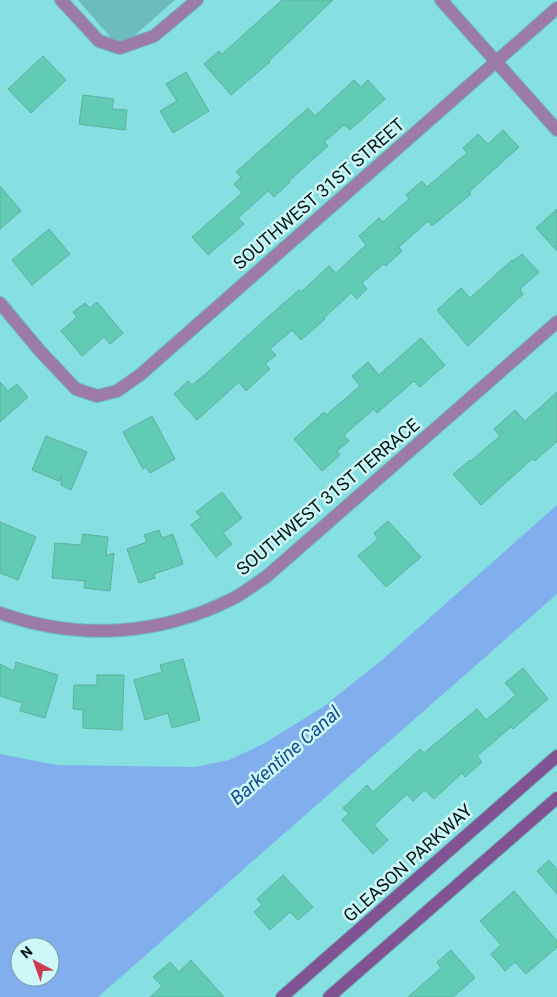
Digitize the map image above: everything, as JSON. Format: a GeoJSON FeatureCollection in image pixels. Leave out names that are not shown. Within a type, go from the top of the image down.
{"type":"FeatureCollection","features":[{"type":"Feature","properties":{"kind":"main road","name":"GLEASON PARKWAY"},"geometry":{"type":"LineString","coordinates":[[282,997],[557,757]]}},
{"type":"Feature","properties":{"kind":"main road"},"geometry":{"type":"LineString","coordinates":[[329,997],[557,798]]}},
{"type":"Feature","properties":{"kind":"street"},"geometry":{"type":"LineString","coordinates":[[61,0],[99,41],[120,48],[154,36],[197,0]]}},
{"type":"Feature","properties":{"kind":"street"},"geometry":{"type":"LineString","coordinates":[[441,0],[557,130]]}},
{"type":"Feature","properties":{"kind":"street","name":"SOUTHWEST 31ST STREET"},"geometry":{"type":"LineString","coordinates":[[0,303],[40,351],[76,389],[96,396],[118,391],[140,375],[557,8]]}},
{"type":"Feature","properties":{"kind":"street","name":"SOUTHWEST 31ST TERRACE"},"geometry":{"type":"LineString","coordinates":[[0,613],[23,622],[58,629],[89,632],[129,630],[200,613],[234,597],[266,577],[557,322]]}},
{"type":"Feature","properties":{"kind":"shaded area"},"geometry":{"type":"Polygon","coordinates":[[[78,0],[175,0],[120,48],[78,0]]]}},
{"type":"Feature","properties":{"kind":"water","name":"Barkentine Canal"},"geometry":{"type":"Polygon","coordinates":[[[557,505],[557,594],[98,997],[0,997],[0,754],[57,765],[195,767],[229,760],[263,744],[323,707],[382,660],[557,505]]]}},
{"type":"Feature","properties":{"kind":"building"},"geometry":{"type":"Polygon","coordinates":[[[282,0],[333,0],[270,62],[231,95],[204,64],[219,51],[222,54],[282,0]]]}},
{"type":"Feature","properties":{"kind":"building"},"geometry":{"type":"Polygon","coordinates":[[[43,56],[66,80],[31,113],[8,89],[43,56]]]}},
{"type":"Feature","properties":{"kind":"building"},"geometry":{"type":"Polygon","coordinates":[[[186,72],[209,111],[173,133],[160,111],[177,101],[166,84],[186,72]]]}},
{"type":"Feature","properties":{"kind":"building"},"geometry":{"type":"Polygon","coordinates":[[[354,80],[361,87],[368,80],[385,99],[350,130],[344,125],[324,142],[328,146],[274,197],[268,191],[238,218],[244,224],[208,255],[192,237],[242,193],[234,184],[241,177],[236,172],[308,108],[315,116],[354,80]]]}},
{"type":"Feature","properties":{"kind":"building"},"geometry":{"type":"Polygon","coordinates":[[[83,95],[114,99],[112,109],[127,110],[125,130],[79,124],[83,95]]]}},
{"type":"Feature","properties":{"kind":"building"},"geometry":{"type":"Polygon","coordinates":[[[503,130],[519,147],[469,192],[471,194],[432,226],[428,221],[399,247],[402,251],[386,266],[383,264],[362,283],[367,289],[357,299],[351,293],[301,340],[292,330],[270,349],[276,355],[265,364],[270,369],[246,391],[239,382],[197,420],[174,394],[188,381],[192,385],[202,377],[268,317],[299,290],[301,292],[329,266],[336,273],[366,245],[359,236],[379,218],[383,222],[409,199],[406,195],[422,181],[427,187],[467,153],[463,148],[478,134],[488,144],[503,130]]]}},
{"type":"Feature","properties":{"kind":"building"},"geometry":{"type":"Polygon","coordinates":[[[0,186],[21,211],[0,229],[0,186]]]}},
{"type":"Feature","properties":{"kind":"building"},"geometry":{"type":"Polygon","coordinates":[[[557,209],[557,251],[536,228],[557,209]]]}},
{"type":"Feature","properties":{"kind":"building"},"geometry":{"type":"Polygon","coordinates":[[[49,229],[70,254],[32,285],[12,260],[49,229]]]}},
{"type":"Feature","properties":{"kind":"building"},"geometry":{"type":"Polygon","coordinates":[[[522,254],[539,272],[520,289],[523,294],[468,346],[437,310],[461,288],[470,298],[512,260],[522,254]]]}},
{"type":"Feature","properties":{"kind":"building"},"geometry":{"type":"Polygon","coordinates":[[[97,302],[123,333],[110,344],[104,337],[82,356],[61,331],[77,317],[73,312],[85,303],[90,308],[97,302]]]}},
{"type":"Feature","properties":{"kind":"building"},"geometry":{"type":"Polygon","coordinates":[[[421,338],[445,365],[420,387],[414,381],[377,413],[374,409],[344,435],[349,441],[337,451],[340,455],[322,471],[294,439],[324,412],[326,415],[360,386],[352,376],[368,362],[379,375],[421,338]]]}},
{"type":"Feature","properties":{"kind":"building"},"geometry":{"type":"Polygon","coordinates":[[[0,382],[8,391],[17,384],[28,397],[0,422],[0,382]]]}},
{"type":"Feature","properties":{"kind":"building"},"geometry":{"type":"Polygon","coordinates":[[[557,392],[557,441],[535,461],[532,459],[481,505],[453,474],[500,436],[494,429],[515,410],[525,421],[557,392]]]}},
{"type":"Feature","properties":{"kind":"building"},"geometry":{"type":"Polygon","coordinates":[[[152,416],[175,459],[150,473],[146,467],[143,469],[123,432],[152,416]]]}},
{"type":"Feature","properties":{"kind":"building"},"geometry":{"type":"Polygon","coordinates":[[[46,436],[87,452],[71,490],[61,485],[61,475],[59,481],[32,470],[46,436]]]}},
{"type":"Feature","properties":{"kind":"building"},"geometry":{"type":"Polygon","coordinates":[[[222,492],[242,518],[223,533],[232,544],[216,557],[191,525],[201,517],[196,512],[222,492]]]}},
{"type":"Feature","properties":{"kind":"building"},"geometry":{"type":"Polygon","coordinates":[[[388,521],[421,557],[386,587],[358,556],[378,539],[374,533],[388,521]]]}},
{"type":"Feature","properties":{"kind":"building"},"geometry":{"type":"Polygon","coordinates":[[[0,522],[36,537],[18,580],[0,573],[0,522]]]}},
{"type":"Feature","properties":{"kind":"building"},"geometry":{"type":"Polygon","coordinates":[[[159,530],[162,538],[173,534],[183,564],[154,574],[155,578],[139,583],[127,549],[147,542],[144,535],[159,530]]]}},
{"type":"Feature","properties":{"kind":"building"},"geometry":{"type":"Polygon","coordinates":[[[83,534],[108,537],[106,556],[114,553],[110,591],[84,588],[85,581],[52,578],[55,543],[81,545],[83,534]]]}},
{"type":"Feature","properties":{"kind":"building"},"geometry":{"type":"Polygon","coordinates":[[[183,659],[200,720],[172,728],[168,713],[145,720],[134,680],[162,672],[160,665],[183,659]]]}},
{"type":"Feature","properties":{"kind":"building"},"geometry":{"type":"Polygon","coordinates":[[[16,662],[58,675],[45,718],[20,711],[22,703],[0,696],[0,664],[14,671],[16,662]]]}},
{"type":"Feature","properties":{"kind":"building"},"geometry":{"type":"Polygon","coordinates":[[[523,668],[548,699],[477,756],[482,762],[465,777],[462,773],[434,799],[425,790],[413,801],[407,794],[374,825],[388,840],[373,854],[342,820],[349,814],[343,808],[367,785],[373,792],[420,749],[424,753],[477,709],[486,720],[516,695],[505,683],[523,668]]]}},
{"type":"Feature","properties":{"kind":"building"},"geometry":{"type":"Polygon","coordinates":[[[97,675],[124,675],[122,730],[83,728],[83,710],[73,709],[74,685],[97,685],[97,675]]]}},
{"type":"Feature","properties":{"kind":"building"},"geometry":{"type":"Polygon","coordinates":[[[549,860],[557,870],[557,894],[537,871],[549,860]]]}},
{"type":"Feature","properties":{"kind":"building"},"geometry":{"type":"Polygon","coordinates":[[[283,875],[313,907],[298,920],[290,912],[270,930],[254,912],[262,905],[257,899],[283,875]]]}},
{"type":"Feature","properties":{"kind":"building"},"geometry":{"type":"Polygon","coordinates":[[[514,891],[557,941],[557,947],[526,974],[515,962],[505,971],[491,954],[501,945],[480,921],[514,891]]]}},
{"type":"Feature","properties":{"kind":"building"},"geometry":{"type":"Polygon","coordinates":[[[451,950],[475,978],[453,997],[408,997],[441,968],[437,962],[451,950]]]}},
{"type":"Feature","properties":{"kind":"building"},"geometry":{"type":"Polygon","coordinates":[[[191,960],[224,997],[150,997],[162,986],[153,977],[170,962],[179,972],[191,960]]]}}]}
